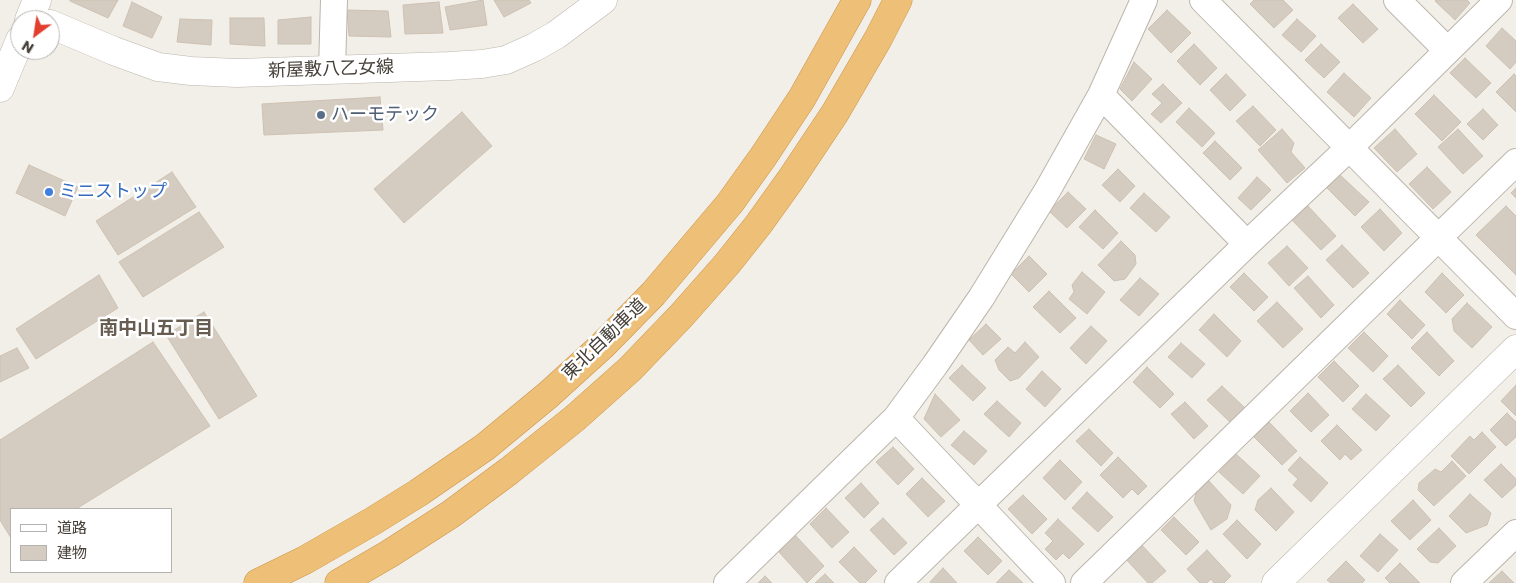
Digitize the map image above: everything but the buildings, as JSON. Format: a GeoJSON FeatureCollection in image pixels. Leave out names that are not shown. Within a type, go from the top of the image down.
{"type":"FeatureCollection","features":[{"type":"Feature","properties":{"kind":"highway","name":"東北自動車道"},"geometry":{"type":"LineString","coordinates":[[258,583],[305,560],[418,493],[477,452],[548,395],[602,346],[653,294],[730,203],[763,158],[802,98],[857,0]]}},
{"type":"Feature","properties":{"kind":"highway","name":"東北自動車道"},"geometry":{"type":"LineString","coordinates":[[339,583],[389,554],[509,472],[575,418],[630,368],[681,316],[727,264],[791,179],[835,113],[878,39],[898,0]]}},
{"type":"Feature","properties":{"kind":"street"},"geometry":{"type":"LineString","coordinates":[[332,70],[334,0]]}},
{"type":"Feature","properties":{"kind":"street","name":"新屋敷八乙女線"},"geometry":{"type":"LineString","coordinates":[[60,30],[158,67],[190,71],[237,73],[449,66],[506,60],[556,35],[603,0]]}},
{"type":"Feature","properties":{"kind":"street"},"geometry":{"type":"LineString","coordinates":[[727,583],[896,418],[981,298],[1047,191],[1100,95],[1144,0]]}},
{"type":"Feature","properties":{"kind":"street"},"geometry":{"type":"LineString","coordinates":[[1202,0],[1516,316]]}},
{"type":"Feature","properties":{"kind":"street"},"geometry":{"type":"LineString","coordinates":[[1397,0],[1447,50]]}},
{"type":"Feature","properties":{"kind":"street"},"geometry":{"type":"LineString","coordinates":[[898,583],[1247,244],[1349,148],[1499,0]]}},
{"type":"Feature","properties":{"kind":"street"},"geometry":{"type":"LineString","coordinates":[[0,88],[14,60]]}},
{"type":"Feature","properties":{"kind":"street"},"geometry":{"type":"LineString","coordinates":[[1100,95],[1247,244]]}},
{"type":"Feature","properties":{"kind":"street"},"geometry":{"type":"LineString","coordinates":[[1084,583],[1516,162]]}},
{"type":"Feature","properties":{"kind":"street"},"geometry":{"type":"LineString","coordinates":[[1276,583],[1516,349]]}},
{"type":"Feature","properties":{"kind":"street"},"geometry":{"type":"LineString","coordinates":[[896,418],[1052,583]]}},
{"type":"Feature","properties":{"kind":"street"},"geometry":{"type":"LineString","coordinates":[[1464,583],[1516,533]]}},
{"type":"Feature","properties":{"kind":"place","name":"ハーモテック"},"geometry":{"type":"Point","coordinates":[321,115]}},
{"type":"Feature","properties":{"kind":"place","name":"ミニストップ"},"geometry":{"type":"Point","coordinates":[49,192]}},
{"type":"Feature","properties":{"kind":"district","name":"南中山五丁目"},"geometry":{"type":"Point","coordinates":[156,329]}}]}
